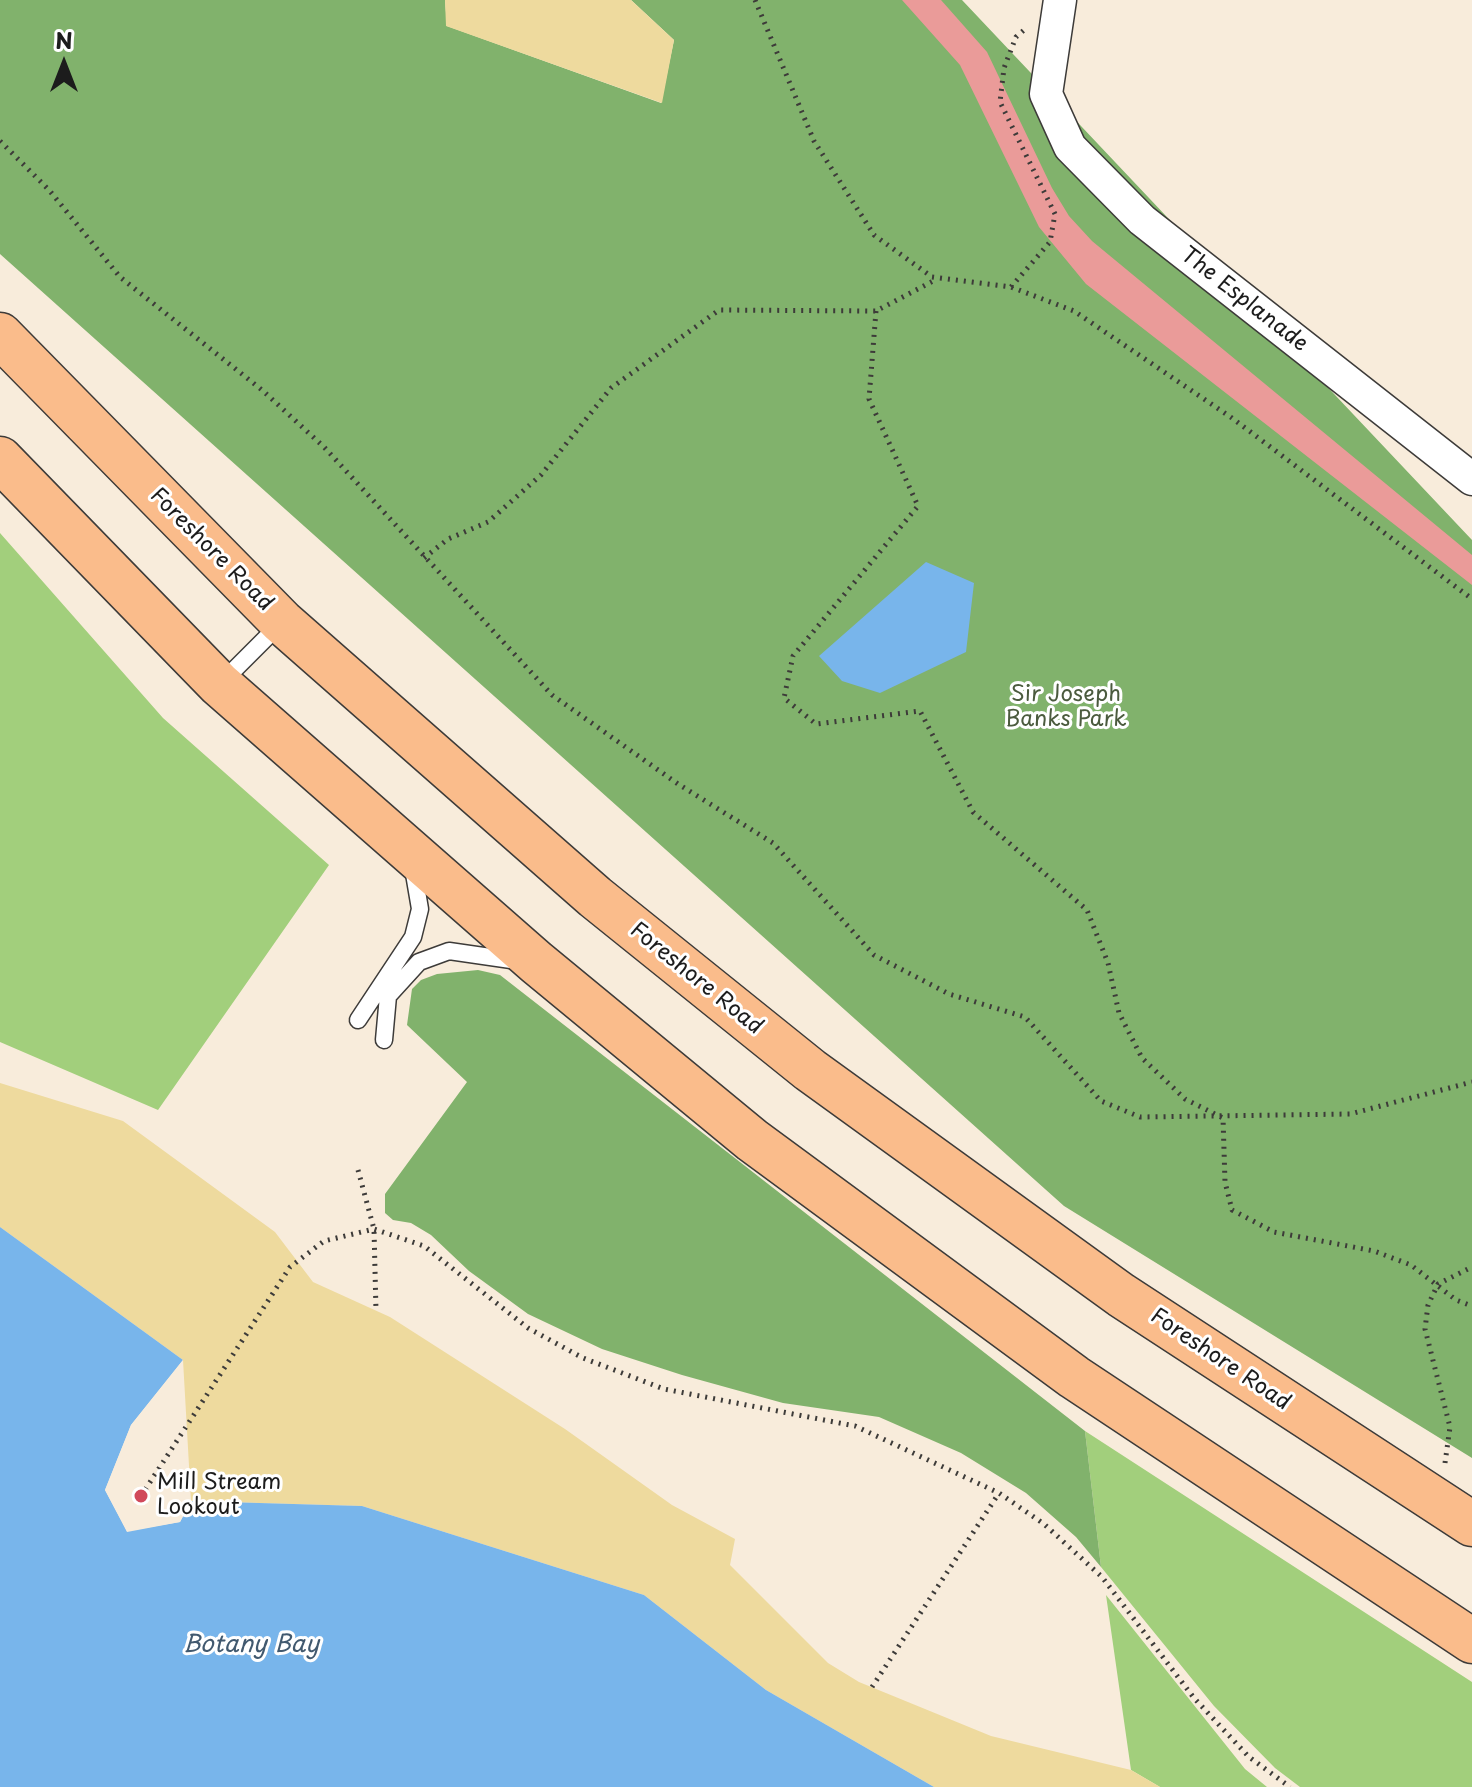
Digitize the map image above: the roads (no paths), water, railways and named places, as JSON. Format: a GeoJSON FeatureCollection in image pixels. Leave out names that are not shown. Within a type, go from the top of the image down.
{"type":"FeatureCollection","features":[{"type":"Feature","properties":{"kind":"main road","name":"Foreshore Road"},"geometry":{"type":"LineString","coordinates":[[0,335],[282,622],[595,897],[810,1070],[1121,1295],[1456,1514]]}},
{"type":"Feature","properties":{"kind":"main road"},"geometry":{"type":"LineString","coordinates":[[0,459],[219,684],[536,962],[752,1140],[1074,1377],[1472,1641]]}},
{"type":"Feature","properties":{"kind":"street","name":"The Esplanade"},"geometry":{"type":"LineString","coordinates":[[1060,0],[1046,94],[1070,147],[1142,220],[1472,479]]}},
{"type":"Feature","properties":{"kind":"lane"},"geometry":{"type":"LineString","coordinates":[[219,684],[282,622]]}},
{"type":"Feature","properties":{"kind":"lane"},"geometry":{"type":"LineString","coordinates":[[358,1020],[405,949],[418,921],[420,894],[403,845]]}},
{"type":"Feature","properties":{"kind":"lane"},"geometry":{"type":"LineString","coordinates":[[384,1040],[388,996],[406,973],[429,957],[449,951],[536,962]]}},
{"type":"Feature","properties":{"kind":"water"},"geometry":{"type":"Polygon","coordinates":[[[926,562],[974,583],[966,652],[880,693],[842,681],[819,656],[926,562]]]}},
{"type":"Feature","properties":{"kind":"water","name":"Botany Bay"},"geometry":{"type":"Polygon","coordinates":[[[0,1227],[183,1360],[131,1425],[105,1490],[127,1531],[180,1522],[191,1501],[362,1506],[644,1595],[766,1690],[934,1787],[0,1787],[0,1227]]]}},
{"type":"Feature","properties":{"kind":"place","name":"Mill Stream Lookout"},"geometry":{"type":"Point","coordinates":[141,1496]}},
{"type":"Feature","properties":{"kind":"park label","name":"Sir Joseph Banks Park"},"geometry":{"type":"Point","coordinates":[1066,708]}}]}
